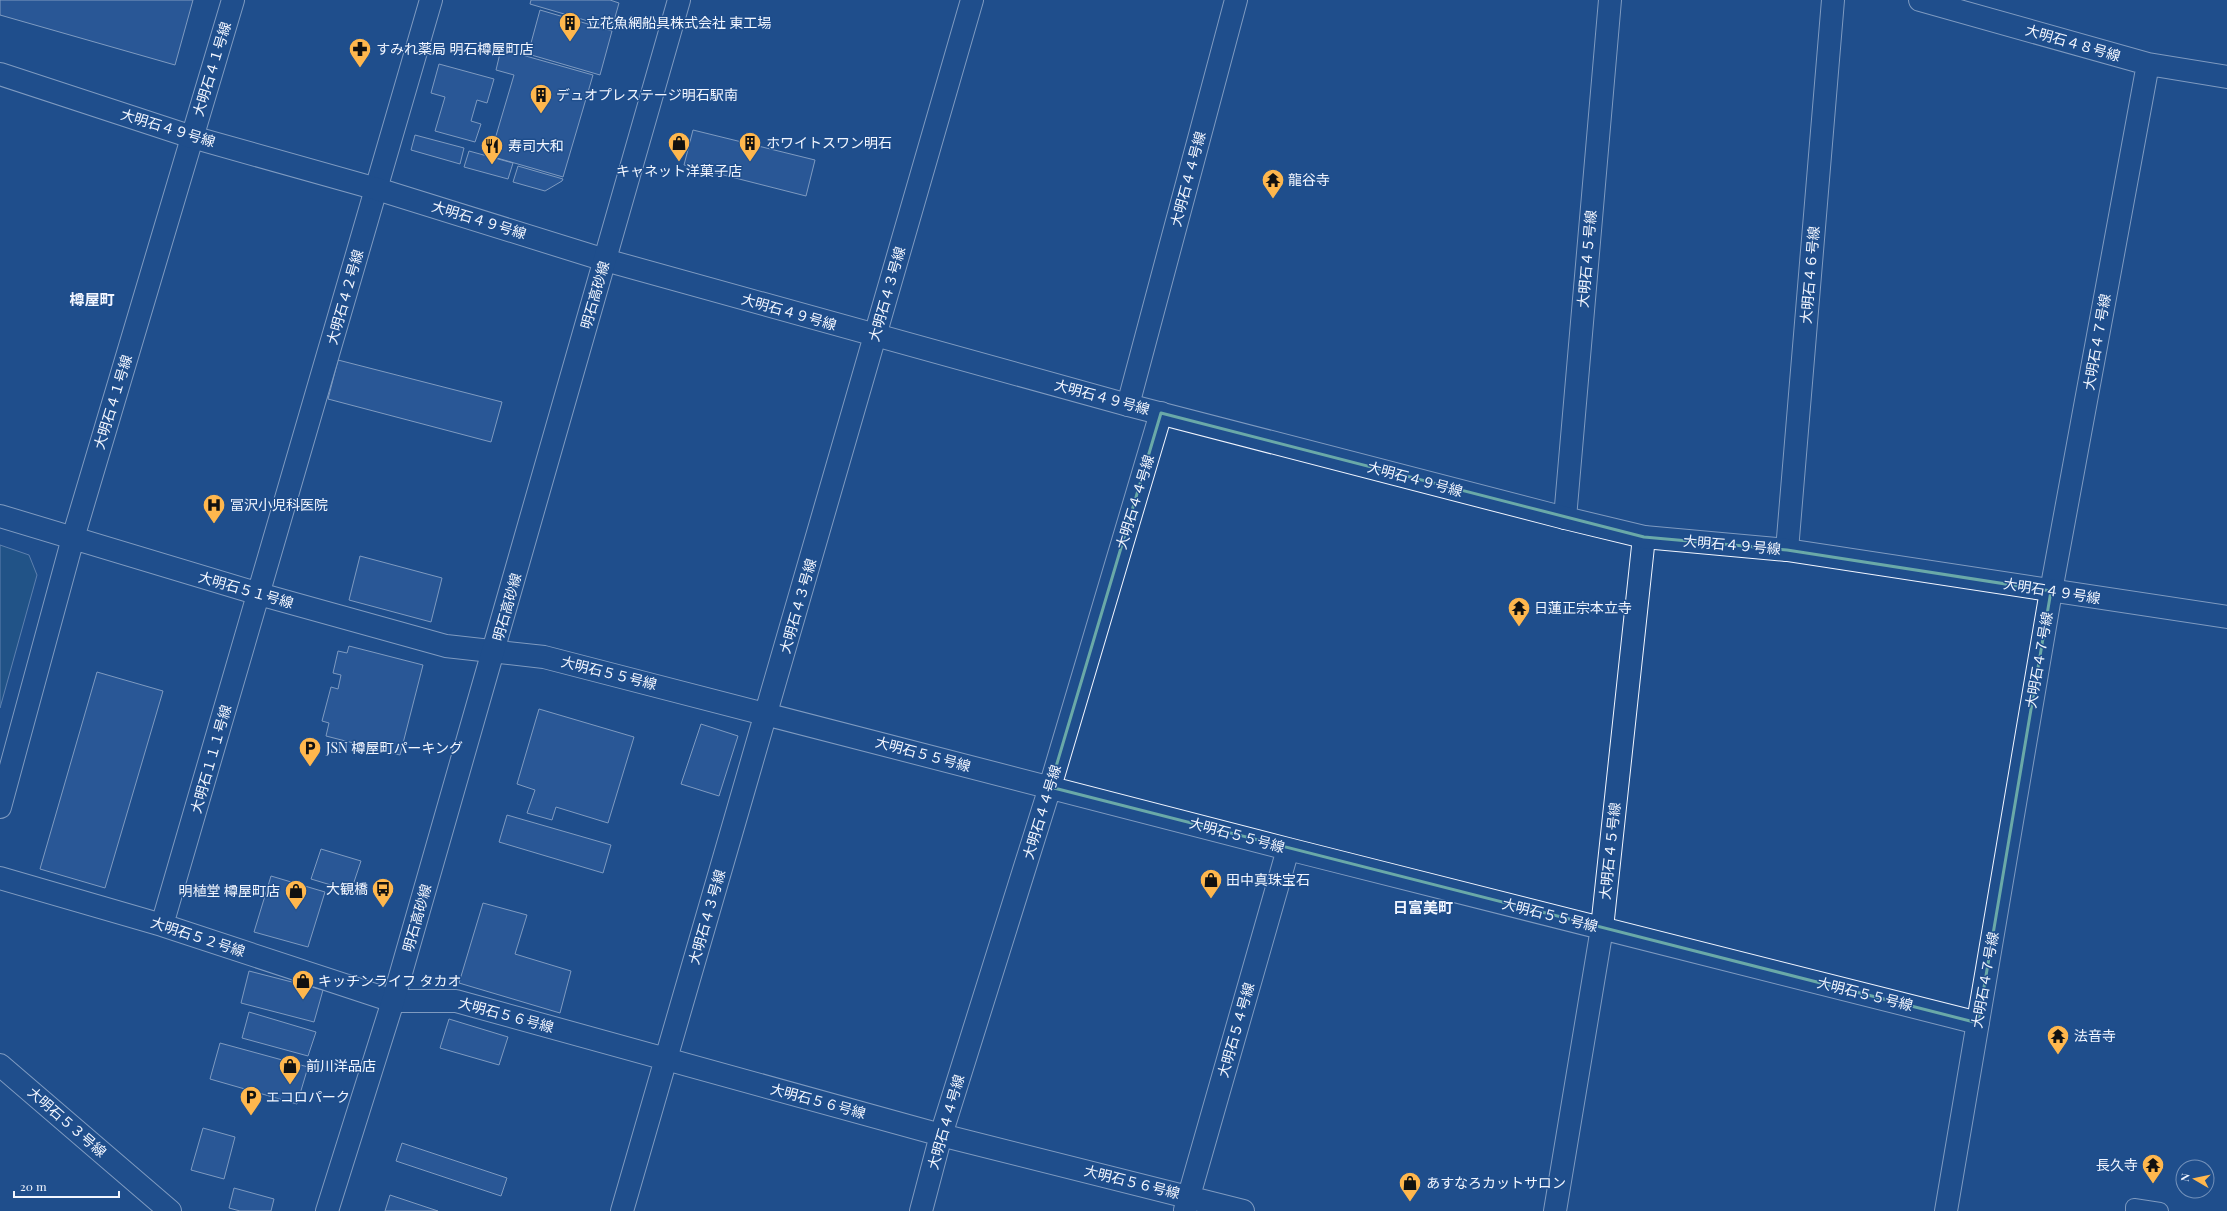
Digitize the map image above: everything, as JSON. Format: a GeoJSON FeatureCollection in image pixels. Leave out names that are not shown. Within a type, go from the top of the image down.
{"type":"FeatureCollection","features":[{"type":"Feature","properties":{"kind":"street","name":"大明石４１号線"},"geometry":{"type":"LineString","coordinates":[[0,806],[73,538],[233,0]]}},
{"type":"Feature","properties":{"kind":"street","name":"大明石４２号線"},"geometry":{"type":"LineString","coordinates":[[259,594],[431,0]]}},
{"type":"Feature","properties":{"kind":"street","name":"明石高砂線"},"geometry":{"type":"LineString","coordinates":[[327,1211],[393,1001],[680,0]]}},
{"type":"Feature","properties":{"kind":"street","name":"大明石４３号線"},"geometry":{"type":"LineString","coordinates":[[622,1211],[972,0]]}},
{"type":"Feature","properties":{"kind":"street","name":"大明石４４号線"},"geometry":{"type":"LineString","coordinates":[[1128,404],[1236,0]]}},
{"type":"Feature","properties":{"kind":"street","name":"大明石４５号線"},"geometry":{"type":"LineString","coordinates":[[1565,518],[1610,0]]}},
{"type":"Feature","properties":{"kind":"street","name":"大明石４６号線"},"geometry":{"type":"LineString","coordinates":[[1787,550],[1833,0]]}},
{"type":"Feature","properties":{"kind":"street","name":"大明石４８号線"},"geometry":{"type":"LineString","coordinates":[[1920,0],[2148,64],[2227,77]]}},
{"type":"Feature","properties":{"kind":"street","name":"大明石４７号線"},"geometry":{"type":"LineString","coordinates":[[1946,1211],[2051,591],[2148,64]]}},
{"type":"Feature","properties":{"kind":"street","name":"大明石４９号線"},"geometry":{"type":"LineString","coordinates":[[0,74],[192,137],[377,189],[605,260],[875,336],[1161,413],[1565,518],[1644,537],[1787,550],[2227,617]]}},
{"type":"Feature","properties":{"kind":"street","name":"大明石４４号線"},"geometry":{"type":"LineString","coordinates":[[921,1211],[941,1135],[1050,787],[1161,413]]}},
{"type":"Feature","properties":{"kind":"street","name":"大明石５１号線"},"geometry":{"type":"LineString","coordinates":[[0,516],[259,594],[446,646],[494,650]]}},
{"type":"Feature","properties":{"kind":"street","name":"大明石４５号線"},"geometry":{"type":"LineString","coordinates":[[1555,1211],[1602,928],[1644,537]]}},
{"type":"Feature","properties":{"kind":"street","name":"大明石１１１号線"},"geometry":{"type":"LineString","coordinates":[[162,925],[259,594]]}},
{"type":"Feature","properties":{"kind":"street","name":"大明石５５号線"},"geometry":{"type":"LineString","coordinates":[[494,650],[544,657],[1602,928],[1978,1022]]}},
{"type":"Feature","properties":{"kind":"street","name":"大明石５４号線"},"geometry":{"type":"LineString","coordinates":[[1186,1204],[1288,848]]}},
{"type":"Feature","properties":{"kind":"street","name":"大明石５２号線"},"geometry":{"type":"LineString","coordinates":[[0,878],[162,925],[393,1001]]}},
{"type":"Feature","properties":{"kind":"street","name":"大明石５６号線"},"geometry":{"type":"LineString","coordinates":[[393,1001],[456,1001],[1186,1204],[1243,1211]]}},
{"type":"Feature","properties":{"kind":"street","name":"大明石５３号線"},"geometry":{"type":"LineString","coordinates":[[0,1065],[170,1211]]}},
{"type":"Feature","properties":{"kind":"lane"},"geometry":{"type":"LineString","coordinates":[[2134,1211],[2134,1207],[2160,1211]]}},
{"type":"Feature","properties":{"kind":"highlighted area"},"geometry":{"type":"Polygon","coordinates":[[[1161,413],[1644,537],[1787,550],[2051,591],[1978,1023],[1050,787],[1161,413]]]}},
{"type":"Feature","properties":{"kind":"shaded area"},"geometry":{"type":"Polygon","coordinates":[[[0,545],[29,555],[37,575],[0,708],[0,545]]]}},
{"type":"Feature","properties":{"kind":"building"},"geometry":{"type":"Polygon","coordinates":[[[0,0],[193,0],[175,65],[0,15],[0,0]]]}},
{"type":"Feature","properties":{"kind":"building"},"geometry":{"type":"Polygon","coordinates":[[[531,0],[610,0],[619,3],[612,28],[530,4],[531,0]]]}},
{"type":"Feature","properties":{"kind":"building","name":"立花魚網船具株式会社 東工場"},"geometry":{"type":"Polygon","coordinates":[[[540,10],[612,31],[600,75],[528,54],[540,10]]]}},
{"type":"Feature","properties":{"kind":"building","name":"デュオプレステージ明石駅南"},"geometry":{"type":"Polygon","coordinates":[[[501,49],[593,75],[563,177],[490,156],[514,75],[496,70],[501,49]]]}},
{"type":"Feature","properties":{"kind":"building"},"geometry":{"type":"Polygon","coordinates":[[[439,64],[494,79],[487,103],[477,100],[471,121],[481,124],[475,142],[435,131],[445,97],[431,93],[439,64]]]}},
{"type":"Feature","properties":{"kind":"building","name":"ホワイトスワン明石"},"geometry":{"type":"Polygon","coordinates":[[[693,130],[815,160],[806,196],[684,165],[693,130]]]}},
{"type":"Feature","properties":{"kind":"building"},"geometry":{"type":"Polygon","coordinates":[[[415,135],[464,148],[460,164],[411,150],[415,135]]]}},
{"type":"Feature","properties":{"kind":"building"},"geometry":{"type":"Polygon","coordinates":[[[469,151],[513,163],[508,179],[464,167],[469,151]]]}},
{"type":"Feature","properties":{"kind":"building"},"geometry":{"type":"Polygon","coordinates":[[[518,166],[563,179],[545,191],[513,182],[518,166]]]}},
{"type":"Feature","properties":{"kind":"building"},"geometry":{"type":"Polygon","coordinates":[[[338,360],[502,402],[491,442],[328,399],[338,360]]]}},
{"type":"Feature","properties":{"kind":"building"},"geometry":{"type":"Polygon","coordinates":[[[360,556],[442,578],[431,622],[349,600],[360,556]]]}},
{"type":"Feature","properties":{"kind":"building"},"geometry":{"type":"Polygon","coordinates":[[[349,646],[423,665],[400,755],[326,736],[329,723],[322,721],[331,687],[338,689],[341,675],[333,673],[338,651],[347,653],[349,646]]]}},
{"type":"Feature","properties":{"kind":"building"},"geometry":{"type":"Polygon","coordinates":[[[97,672],[163,691],[105,888],[40,869],[97,672]]]}},
{"type":"Feature","properties":{"kind":"building"},"geometry":{"type":"Polygon","coordinates":[[[539,709],[634,737],[608,823],[556,807],[552,820],[527,813],[535,790],[517,784],[539,709]]]}},
{"type":"Feature","properties":{"kind":"building"},"geometry":{"type":"Polygon","coordinates":[[[701,724],[738,736],[719,796],[681,784],[701,724]]]}},
{"type":"Feature","properties":{"kind":"building"},"geometry":{"type":"Polygon","coordinates":[[[507,815],[611,845],[603,873],[499,842],[507,815]]]}},
{"type":"Feature","properties":{"kind":"building"},"geometry":{"type":"Polygon","coordinates":[[[321,849],[361,861],[351,891],[311,879],[321,849]]]}},
{"type":"Feature","properties":{"kind":"building"},"geometry":{"type":"Polygon","coordinates":[[[271,876],[325,892],[308,947],[254,932],[271,876]]]}},
{"type":"Feature","properties":{"kind":"building"},"geometry":{"type":"Polygon","coordinates":[[[483,903],[527,915],[515,954],[571,971],[560,1013],[459,983],[483,903]]]}},
{"type":"Feature","properties":{"kind":"building"},"geometry":{"type":"Polygon","coordinates":[[[249,971],[323,990],[314,1022],[241,1003],[249,971]]]}},
{"type":"Feature","properties":{"kind":"building"},"geometry":{"type":"Polygon","coordinates":[[[249,1012],[316,1032],[308,1056],[242,1038],[249,1012]]]}},
{"type":"Feature","properties":{"kind":"building"},"geometry":{"type":"Polygon","coordinates":[[[449,1019],[508,1037],[499,1065],[440,1048],[449,1019]]]}},
{"type":"Feature","properties":{"kind":"building"},"geometry":{"type":"Polygon","coordinates":[[[220,1043],[308,1067],[297,1104],[210,1079],[220,1043]]]}},
{"type":"Feature","properties":{"kind":"building"},"geometry":{"type":"Polygon","coordinates":[[[203,1128],[235,1137],[224,1179],[191,1170],[203,1128]]]}},
{"type":"Feature","properties":{"kind":"building"},"geometry":{"type":"Polygon","coordinates":[[[402,1143],[507,1178],[501,1196],[396,1161],[402,1143]]]}},
{"type":"Feature","properties":{"kind":"building"},"geometry":{"type":"Polygon","coordinates":[[[234,1188],[274,1199],[271,1211],[240,1211],[229,1208],[234,1188]]]}},
{"type":"Feature","properties":{"kind":"building"},"geometry":{"type":"Polygon","coordinates":[[[390,1195],[438,1211],[385,1211],[390,1195]]]}},
{"type":"Feature","properties":{"kind":"place","name":"立花魚網船具株式会社 東工場"},"geometry":{"type":"Point","coordinates":[570,42]}},
{"type":"Feature","properties":{"kind":"place","name":"すみれ薬局 明石樽屋町店"},"geometry":{"type":"Point","coordinates":[360,68]}},
{"type":"Feature","properties":{"kind":"place","name":"デュオプレステージ明石駅南"},"geometry":{"type":"Point","coordinates":[541,114]}},
{"type":"Feature","properties":{"kind":"place","name":"キャネット洋菓子店"},"geometry":{"type":"Point","coordinates":[679,162]}},
{"type":"Feature","properties":{"kind":"place","name":"ホワイトスワン明石"},"geometry":{"type":"Point","coordinates":[750,162]}},
{"type":"Feature","properties":{"kind":"place","name":"寿司大和"},"geometry":{"type":"Point","coordinates":[492,166]}},
{"type":"Feature","properties":{"kind":"place","name":"龍谷寺"},"geometry":{"type":"Point","coordinates":[1273,200]}},
{"type":"Feature","properties":{"kind":"place","name":"冨沢小児科医院"},"geometry":{"type":"Point","coordinates":[214,524]}},
{"type":"Feature","properties":{"kind":"place","name":"日蓮正宗本立寺"},"geometry":{"type":"Point","coordinates":[1519,628]}},
{"type":"Feature","properties":{"kind":"place","name":"JSN 樽屋町パーキング"},"geometry":{"type":"Point","coordinates":[310,768]}},
{"type":"Feature","properties":{"kind":"place","name":"田中真珠宝石"},"geometry":{"type":"Point","coordinates":[1211,900]}},
{"type":"Feature","properties":{"kind":"place","name":"大観橋"},"geometry":{"type":"Point","coordinates":[383,908]}},
{"type":"Feature","properties":{"kind":"place","name":"明植堂 樽屋町店"},"geometry":{"type":"Point","coordinates":[296,910]}},
{"type":"Feature","properties":{"kind":"place","name":"キッチンライフ タカオ"},"geometry":{"type":"Point","coordinates":[303,1000]}},
{"type":"Feature","properties":{"kind":"place","name":"法音寺"},"geometry":{"type":"Point","coordinates":[2058,1056]}},
{"type":"Feature","properties":{"kind":"place","name":"前川洋品店"},"geometry":{"type":"Point","coordinates":[290,1086]}},
{"type":"Feature","properties":{"kind":"place","name":"エコロパーク"},"geometry":{"type":"Point","coordinates":[251,1116]}},
{"type":"Feature","properties":{"kind":"place","name":"長久寺"},"geometry":{"type":"Point","coordinates":[2153,1184]}},
{"type":"Feature","properties":{"kind":"place","name":"あすなろカットサロン"},"geometry":{"type":"Point","coordinates":[1410,1202]}},
{"type":"Feature","properties":{"kind":"district","name":"樽屋町"},"geometry":{"type":"Point","coordinates":[92,300]}},
{"type":"Feature","properties":{"kind":"district","name":"日富美町"},"geometry":{"type":"Point","coordinates":[1423,908]}}]}
